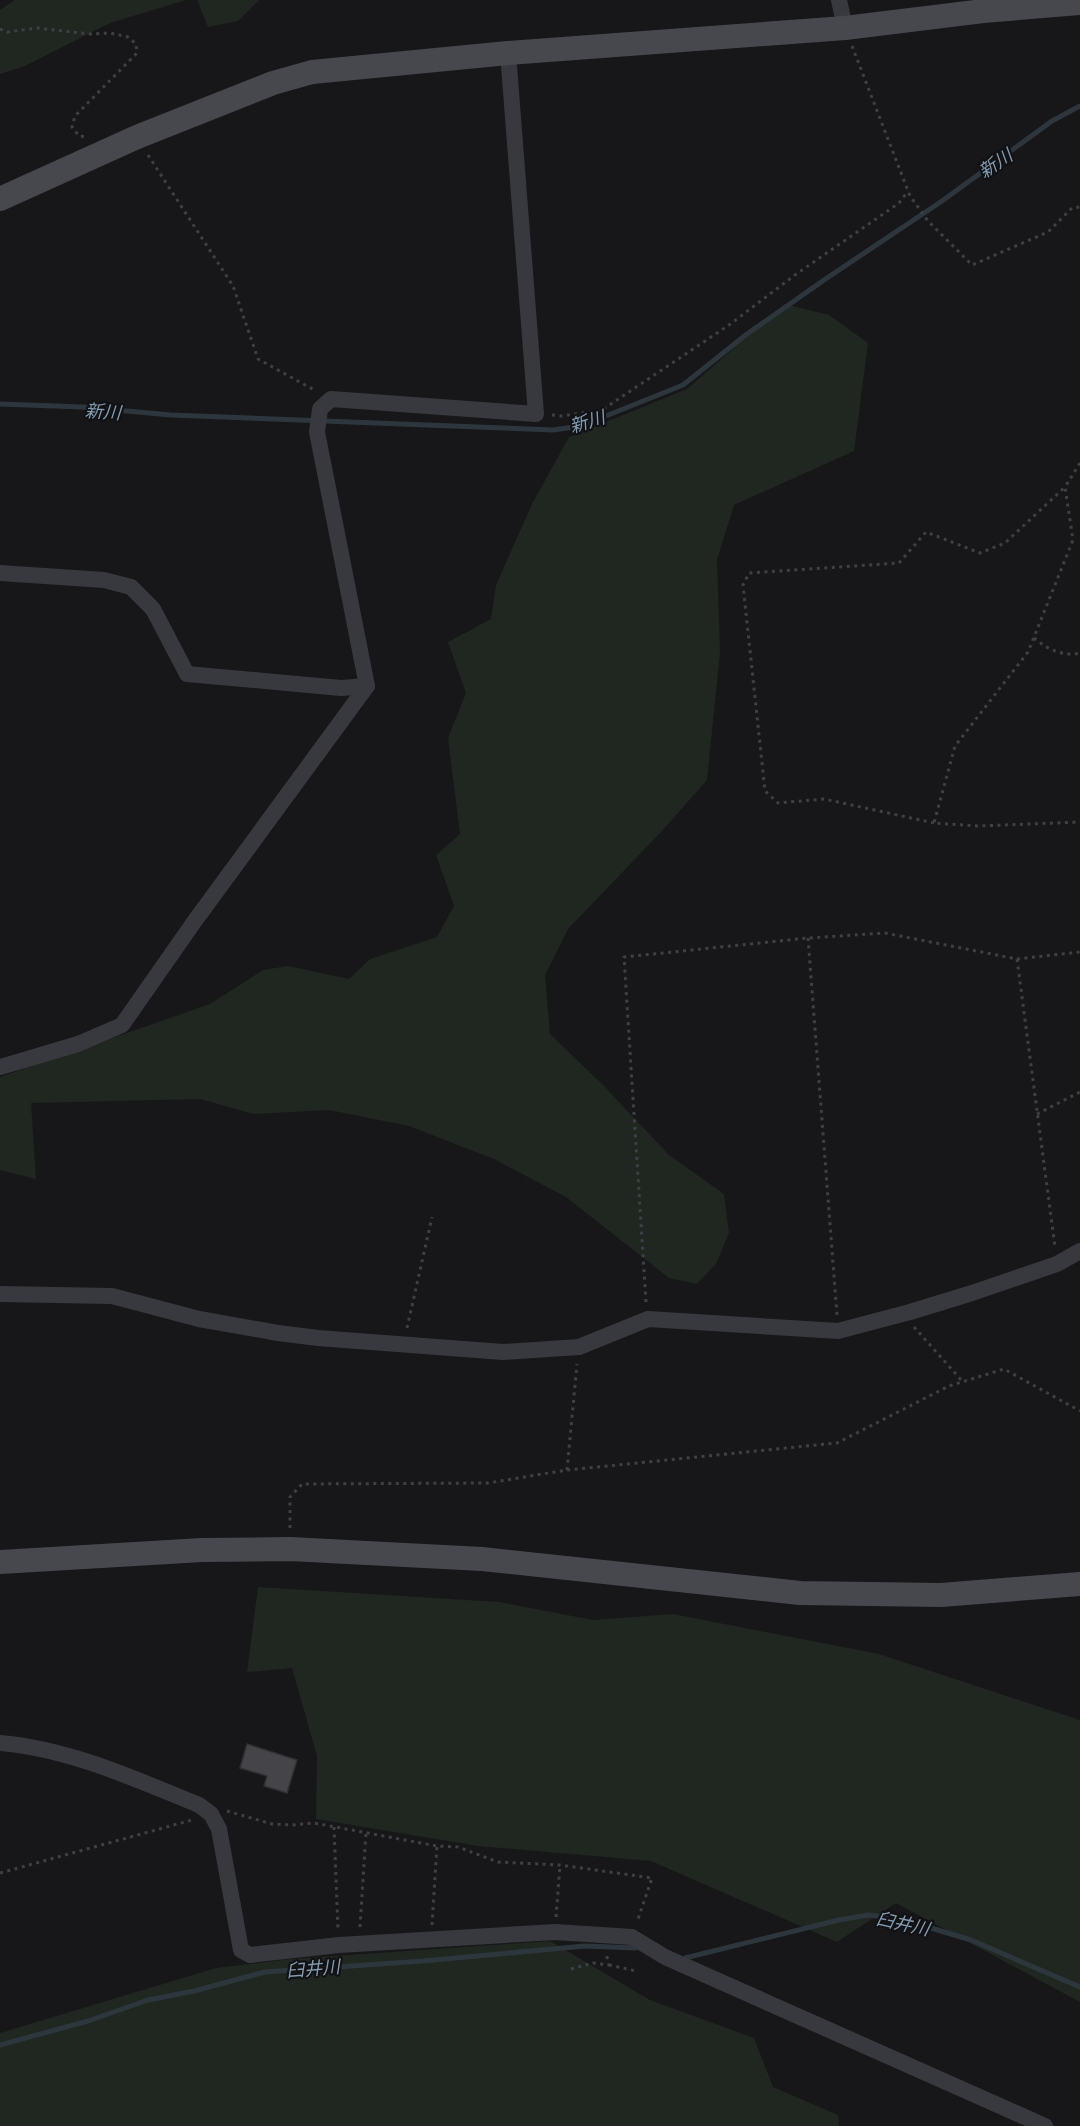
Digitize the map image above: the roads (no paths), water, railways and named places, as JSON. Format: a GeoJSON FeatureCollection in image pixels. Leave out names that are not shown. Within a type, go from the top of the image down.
{"type":"FeatureCollection","features":[{"type":"Feature","properties":{"kind":"street"},"geometry":{"type":"LineString","coordinates":[[839,0],[845,28]]}},
{"type":"Feature","properties":{"kind":"street"},"geometry":{"type":"LineString","coordinates":[[0,199],[137,137],[273,82],[312,72],[508,52],[845,28],[982,11],[1080,3]]}},
{"type":"Feature","properties":{"kind":"street"},"geometry":{"type":"LineString","coordinates":[[0,1067],[78,1044],[122,1025],[194,922],[367,686],[317,432],[326,404],[536,414],[508,52]]}},
{"type":"Feature","properties":{"kind":"street"},"geometry":{"type":"LineString","coordinates":[[0,573],[104,580],[131,587],[153,609],[187,674],[341,688],[367,686]]}},
{"type":"Feature","properties":{"kind":"street"},"geometry":{"type":"LineString","coordinates":[[0,1294],[112,1296],[199,1319],[278,1333],[503,1352],[579,1347],[648,1319],[838,1331],[902,1314],[1057,1264],[1080,1251]]}},
{"type":"Feature","properties":{"kind":"street"},"geometry":{"type":"LineString","coordinates":[[0,1562],[202,1550],[290,1549],[482,1559],[800,1593],[941,1595],[1080,1584]]}},
{"type":"Feature","properties":{"kind":"street"},"geometry":{"type":"LineString","coordinates":[[0,1743],[14,1744],[90,1762],[199,1805],[212,1814],[219,1829],[241,1950],[250,1955],[339,1945],[555,1932],[632,1937],[665,1957],[1045,2126]]}},
{"type":"Feature","properties":{"kind":"waterway","name":"新川"},"geometry":{"type":"LineString","coordinates":[[0,404],[82,407],[171,415],[553,430],[581,426],[683,385],[747,334],[942,201],[1052,121],[1080,106]]}},
{"type":"Feature","properties":{"kind":"waterway","name":"臼井川"},"geometry":{"type":"LineString","coordinates":[[685,1958],[868,1915],[901,1919],[971,1940],[1080,1987]]}},
{"type":"Feature","properties":{"kind":"waterway","name":"臼井川"},"geometry":{"type":"LineString","coordinates":[[0,2045],[88,2021],[148,2000],[194,1991],[265,1972],[423,1961],[585,1946],[636,1948]]}}]}
